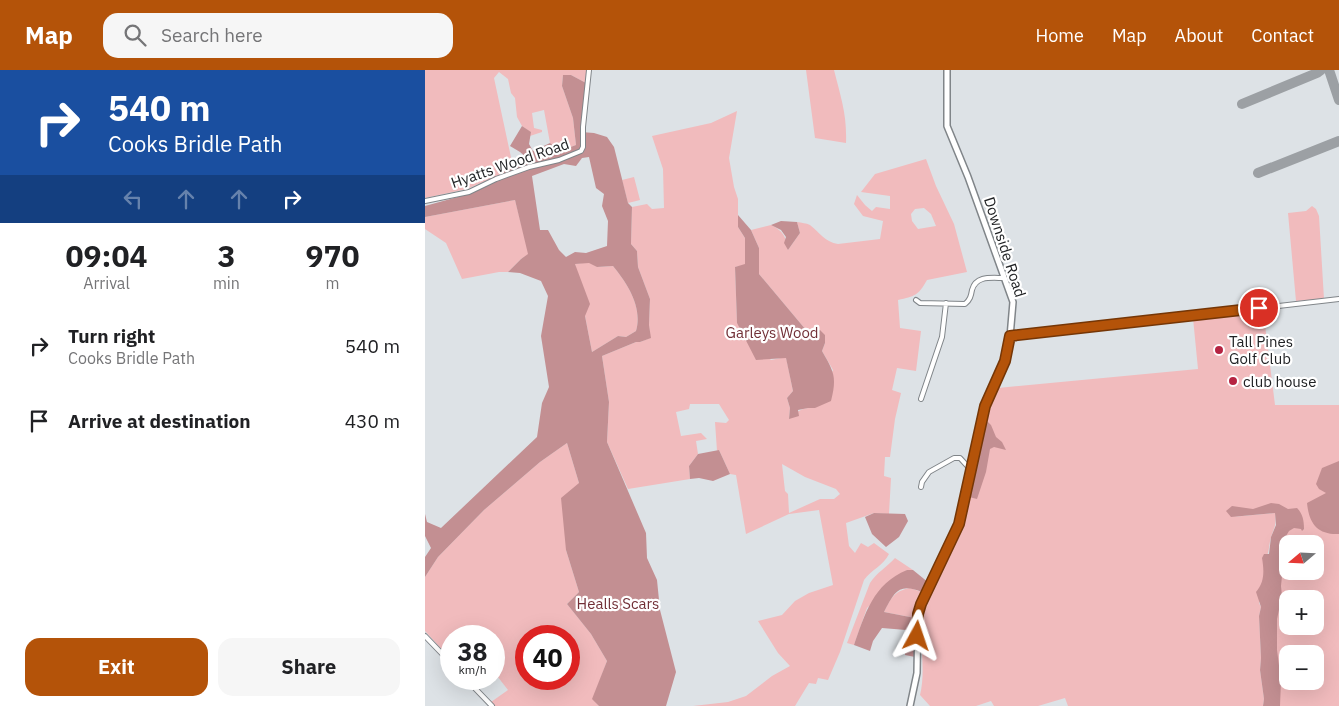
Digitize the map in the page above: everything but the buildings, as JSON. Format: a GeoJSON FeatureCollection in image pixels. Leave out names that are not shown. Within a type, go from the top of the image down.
{"type":"FeatureCollection","features":[{"type":"Feature","properties":{"kind":"street","name":"Hyatts Wood Road"},"geometry":{"type":"LineString","coordinates":[[425,201],[469,192],[503,176],[529,167],[559,160],[581,151],[583,147],[589,70]]}},
{"type":"Feature","properties":{"kind":"street","name":"Downside Road"},"geometry":{"type":"LineString","coordinates":[[910,706],[917,673],[916,627],[918,614],[959,524],[985,406],[1005,361],[1010,336],[1013,302],[963,164],[947,126],[947,70]]}},
{"type":"Feature","properties":{"kind":"street"},"geometry":{"type":"LineString","coordinates":[[916,300],[920,303],[965,304],[970,298],[974,284],[980,279],[1004,278]]}},
{"type":"Feature","properties":{"kind":"street"},"geometry":{"type":"LineString","coordinates":[[1010,336],[1339,299]]}},
{"type":"Feature","properties":{"kind":"street"},"geometry":{"type":"LineString","coordinates":[[921,399],[942,337],[945,303]]}},
{"type":"Feature","properties":{"kind":"street"},"geometry":{"type":"LineString","coordinates":[[921,487],[929,472],[954,458],[959,458],[971,470]]}},
{"type":"Feature","properties":{"kind":"street"},"geometry":{"type":"LineString","coordinates":[[425,636],[440,652]]}},
{"type":"Feature","properties":{"kind":"street"},"geometry":{"type":"LineString","coordinates":[[477,690],[492,706]]}},
{"type":"Feature","properties":{"kind":"shaded area"},"geometry":{"type":"Polygon","coordinates":[[[425,70],[588,70],[586,83],[571,75],[563,75],[562,86],[573,118],[576,145],[560,151],[550,143],[544,110],[532,113],[534,128],[542,130],[542,132],[530,136],[530,132],[522,126],[517,117],[515,98],[511,93],[508,79],[499,72],[494,78],[512,162],[503,163],[504,173],[467,189],[425,198],[425,70]]]}},
{"type":"Feature","properties":{"kind":"shaded area"},"geometry":{"type":"Polygon","coordinates":[[[806,70],[834,70],[844,115],[846,143],[815,138],[806,70]]]}},
{"type":"Feature","properties":{"kind":"shaded area"},"geometry":{"type":"Polygon","coordinates":[[[737,111],[729,158],[738,199],[738,227],[745,238],[745,265],[735,267],[737,323],[771,360],[786,357],[793,391],[787,398],[790,408],[789,419],[801,410],[815,408],[833,370],[822,351],[825,343],[806,330],[759,274],[759,248],[751,230],[771,225],[783,235],[788,250],[800,233],[797,222],[810,225],[833,243],[880,239],[883,221],[863,216],[854,204],[857,195],[872,211],[876,207],[890,209],[890,196],[861,192],[875,174],[926,159],[954,224],[967,272],[927,280],[915,295],[898,300],[900,328],[921,331],[916,371],[897,368],[892,390],[901,393],[895,419],[890,457],[885,457],[884,476],[891,478],[889,514],[874,513],[846,523],[849,546],[855,553],[861,543],[868,547],[874,543],[889,554],[864,580],[840,652],[828,680],[818,678],[816,684],[809,683],[795,706],[693,706],[728,702],[746,696],[772,676],[790,666],[778,653],[758,621],[782,615],[795,601],[809,593],[833,585],[819,510],[789,514],[746,534],[736,475],[730,474],[719,450],[717,451],[715,422],[726,423],[729,420],[719,404],[690,404],[689,409],[676,412],[681,436],[701,433],[707,439],[696,441],[698,454],[689,466],[690,479],[628,489],[607,442],[609,402],[602,356],[650,338],[650,299],[638,267],[637,251],[631,244],[632,207],[647,204],[652,209],[664,208],[663,169],[652,136],[711,123],[737,111]],[[924,208],[915,209],[911,214],[912,221],[918,229],[936,226],[931,214],[924,208]],[[782,464],[785,491],[788,494],[789,513],[820,499],[834,499],[840,494],[836,489],[805,477],[782,464]]]}},
{"type":"Feature","properties":{"kind":"shaded area"},"geometry":{"type":"Polygon","coordinates":[[[634,177],[640,200],[628,203],[622,180],[634,177]]]}},
{"type":"Feature","properties":{"kind":"shaded area"},"geometry":{"type":"Polygon","coordinates":[[[515,200],[529,254],[508,272],[462,279],[446,243],[425,229],[425,217],[515,200]]]}},
{"type":"Feature","properties":{"kind":"shaded area"},"geometry":{"type":"Polygon","coordinates":[[[1312,206],[1316,209],[1319,216],[1324,299],[1296,301],[1288,213],[1306,211],[1312,206]]]}},
{"type":"Feature","properties":{"kind":"shaded area"},"geometry":{"type":"Polygon","coordinates":[[[589,262],[598,267],[613,266],[632,296],[638,322],[636,331],[626,337],[618,336],[592,352],[575,264],[589,262]]]}},
{"type":"Feature","properties":{"kind":"shaded area"},"geometry":{"type":"Polygon","coordinates":[[[1263,309],[1275,405],[1339,405],[1339,706],[1277,706],[1274,577],[1281,509],[1232,517],[1275,513],[1275,526],[1268,554],[1263,565],[1265,568],[1259,603],[1261,607],[1259,616],[1260,670],[1264,699],[1263,706],[1068,706],[1065,698],[1038,706],[994,706],[991,701],[976,706],[930,706],[920,695],[923,674],[921,630],[924,609],[965,517],[985,419],[998,388],[1198,369],[1193,318],[1263,309]]]}},
{"type":"Feature","properties":{"kind":"shaded area"},"geometry":{"type":"Polygon","coordinates":[[[567,443],[579,483],[566,550],[579,592],[567,604],[591,634],[607,661],[593,699],[599,706],[495,706],[491,702],[508,690],[505,686],[505,625],[440,625],[440,647],[425,631],[425,577],[438,557],[484,510],[540,462],[567,443]]]}},
{"type":"Feature","properties":{"kind":"shaded area"},"geometry":{"type":"Polygon","coordinates":[[[895,558],[913,570],[907,570],[867,608],[854,645],[847,643],[870,583],[895,558]]]}},
{"type":"Feature","properties":{"kind":"shaded area"},"geometry":{"type":"Polygon","coordinates":[[[910,588],[922,592],[915,618],[884,612],[897,593],[910,588]]]}},
{"type":"Feature","properties":{"kind":"green space","name":"Healls Scars"},"geometry":{"type":"Polygon","coordinates":[[[563,75],[571,75],[586,83],[581,132],[607,137],[614,147],[628,203],[632,207],[631,244],[637,251],[638,267],[650,299],[649,325],[651,338],[602,356],[609,402],[607,442],[646,533],[647,558],[657,580],[660,610],[676,672],[666,706],[599,706],[592,699],[607,661],[591,634],[567,604],[579,592],[566,550],[561,498],[579,483],[567,443],[540,462],[484,510],[438,557],[425,577],[425,557],[431,548],[425,536],[425,514],[427,522],[441,528],[537,437],[542,403],[549,387],[541,336],[548,296],[541,281],[520,273],[508,272],[528,254],[515,200],[425,217],[425,206],[472,193],[504,173],[503,163],[528,159],[510,146],[522,126],[531,132],[529,144],[533,151],[550,143],[560,151],[576,145],[573,118],[562,86],[563,75]],[[589,157],[582,158],[576,166],[564,164],[532,176],[540,230],[548,230],[559,250],[566,257],[575,252],[586,253],[607,246],[608,221],[602,206],[604,194],[596,188],[589,157]],[[589,263],[575,264],[590,304],[585,316],[592,352],[618,336],[626,337],[636,331],[638,322],[632,296],[613,266],[597,267],[589,263]]]}},
{"type":"Feature","properties":{"kind":"green space","name":"Garleys Wood"},"geometry":{"type":"Polygon","coordinates":[[[738,215],[751,230],[759,248],[759,274],[806,330],[812,333],[820,330],[825,335],[822,351],[832,370],[834,380],[831,401],[815,408],[798,410],[799,416],[789,419],[790,408],[787,398],[793,391],[786,358],[756,360],[737,323],[735,267],[745,264],[745,238],[738,227],[738,215]]]}},
{"type":"Feature","properties":{"kind":"green space"},"geometry":{"type":"Polygon","coordinates":[[[781,221],[797,222],[800,233],[788,250],[784,243],[786,237],[781,230],[771,225],[781,221]]]}},
{"type":"Feature","properties":{"kind":"green space"},"geometry":{"type":"Polygon","coordinates":[[[985,419],[991,425],[996,437],[1002,442],[1006,450],[994,447],[990,449],[986,472],[977,499],[969,497],[985,419]]]}},
{"type":"Feature","properties":{"kind":"green space"},"geometry":{"type":"Polygon","coordinates":[[[719,450],[730,474],[713,481],[699,478],[690,479],[689,466],[698,454],[719,450]]]}},
{"type":"Feature","properties":{"kind":"green space"},"geometry":{"type":"Polygon","coordinates":[[[1339,461],[1339,534],[1325,533],[1312,522],[1307,503],[1326,493],[1319,489],[1316,484],[1322,468],[1339,461]]]}},
{"type":"Feature","properties":{"kind":"green space"},"geometry":{"type":"Polygon","coordinates":[[[1271,503],[1279,504],[1288,509],[1297,508],[1302,515],[1304,526],[1302,531],[1301,529],[1294,528],[1287,535],[1279,535],[1279,580],[1282,580],[1277,619],[1277,650],[1280,706],[1263,706],[1264,699],[1260,670],[1259,616],[1261,607],[1256,592],[1262,580],[1262,558],[1264,554],[1269,554],[1271,537],[1276,525],[1275,513],[1231,517],[1226,511],[1232,506],[1253,509],[1271,503]]]}},
{"type":"Feature","properties":{"kind":"green space"},"geometry":{"type":"Polygon","coordinates":[[[874,513],[905,514],[908,521],[899,537],[886,547],[872,534],[865,517],[874,513]]]}},
{"type":"Feature","properties":{"kind":"green space"},"geometry":{"type":"Polygon","coordinates":[[[907,570],[913,570],[929,583],[922,592],[908,588],[898,591],[884,612],[915,618],[915,657],[905,655],[906,630],[882,628],[873,641],[870,651],[854,645],[862,622],[878,592],[895,576],[907,570]]]}},
{"type":"Feature","properties":{"kind":"taxiway"},"geometry":{"type":"LineString","coordinates":[[1242,104],[1321,70]]}},
{"type":"Feature","properties":{"kind":"taxiway"},"geometry":{"type":"LineString","coordinates":[[1329,70],[1339,100]]}},
{"type":"Feature","properties":{"kind":"taxiway"},"geometry":{"type":"LineString","coordinates":[[1258,173],[1339,141]]}},
{"type":"Feature","properties":{"kind":"place","name":"Tall Pines Golf Club"},"geometry":{"type":"Point","coordinates":[1219,350]}},
{"type":"Feature","properties":{"kind":"place","name":"club house"},"geometry":{"type":"Point","coordinates":[1233,381]}},
{"type":"Feature","properties":{"kind":"route"},"geometry":{"type":"LineString","coordinates":[[917,636],[916,627],[921,604],[959,524],[985,406],[1005,361],[1010,336],[1259,308]]}}]}
